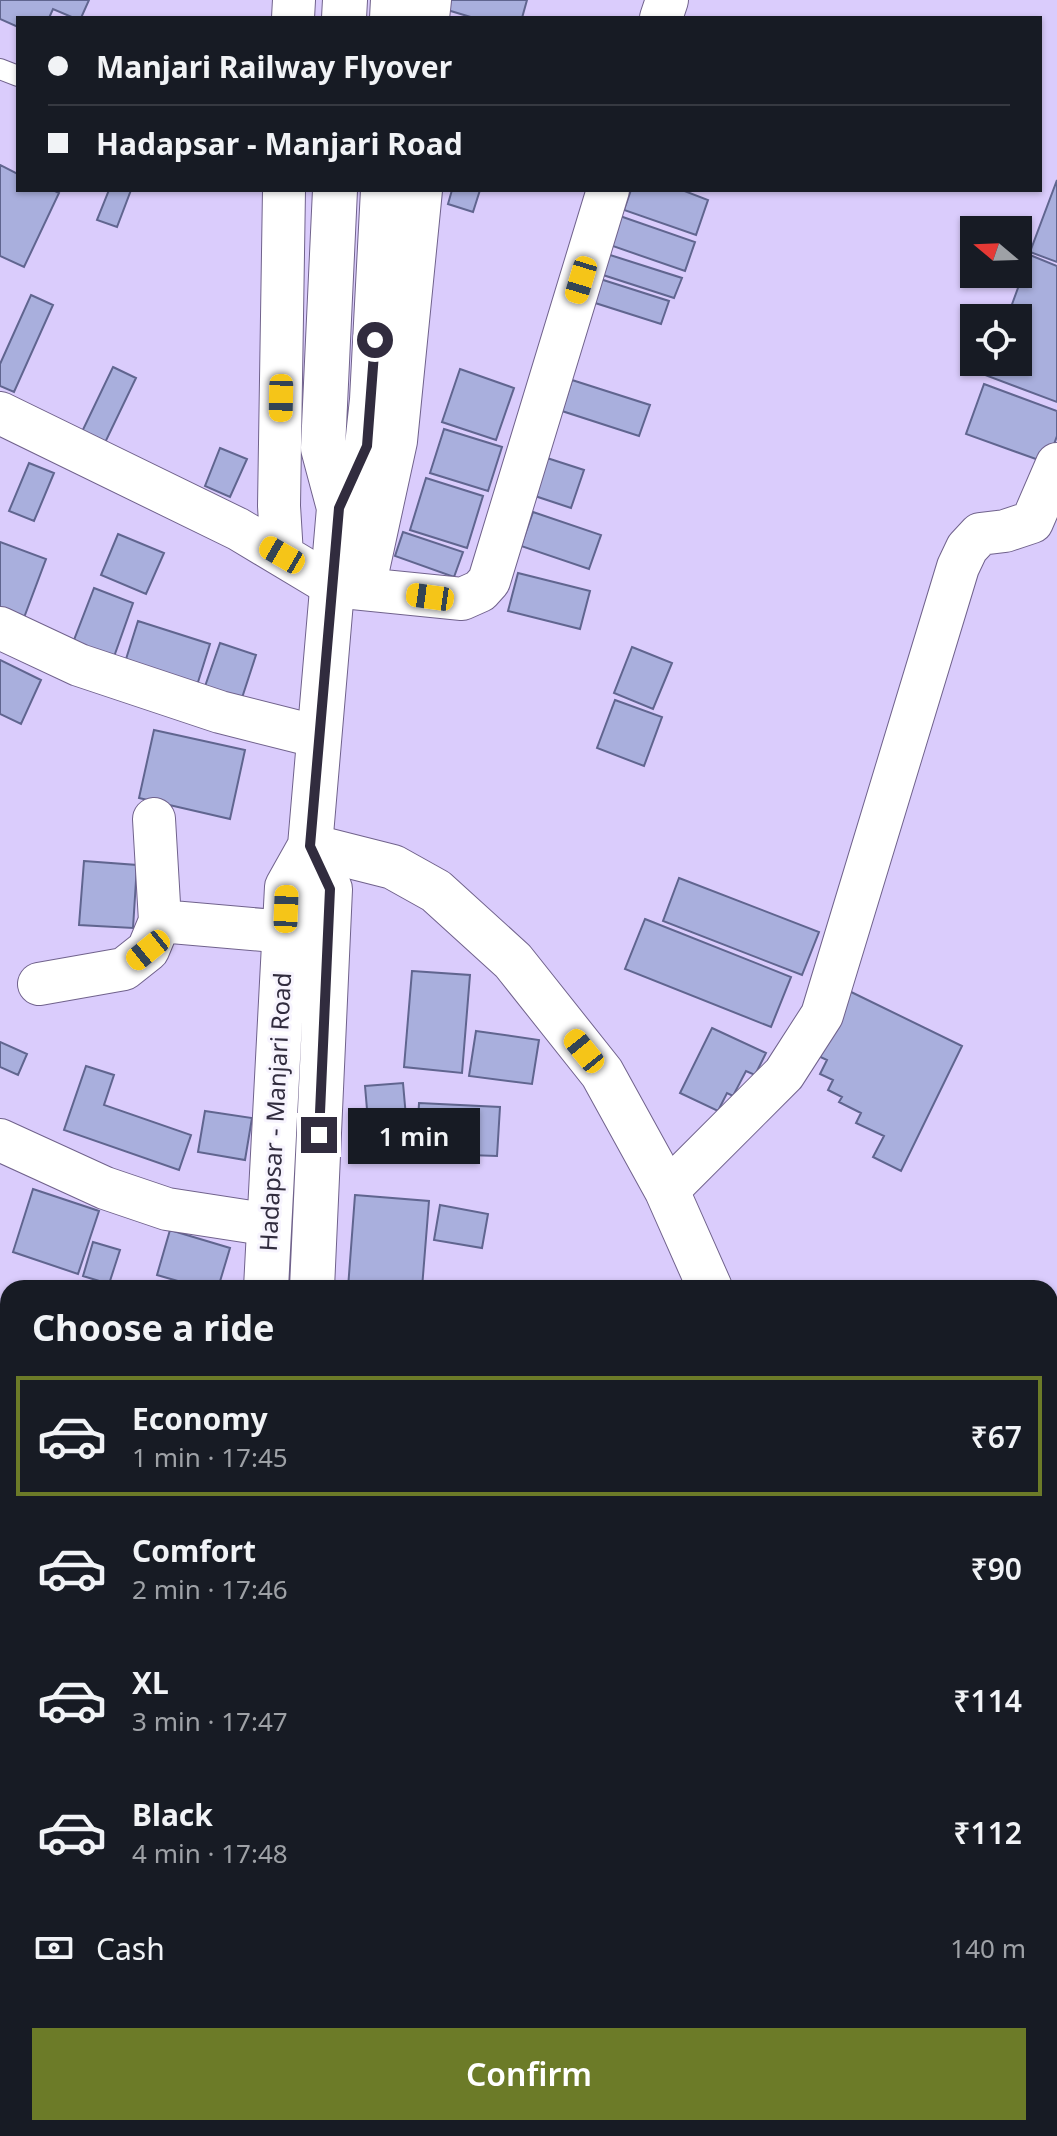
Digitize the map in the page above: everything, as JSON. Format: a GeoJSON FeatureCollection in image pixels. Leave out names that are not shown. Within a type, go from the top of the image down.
{"type":"FeatureCollection","features":[{"type":"Feature","properties":{"kind":"main road"},"geometry":{"type":"LineString","coordinates":[[335,192],[323,448],[339,508]]}},
{"type":"Feature","properties":{"kind":"main road"},"geometry":{"type":"LineString","coordinates":[[339,508],[367,446],[383,192]]}},
{"type":"Feature","properties":{"kind":"main road","name":"Hadapsar - Manjari Road"},"geometry":{"type":"LineString","coordinates":[[267,1280],[287,887],[310,846],[319,737],[348,587],[339,508]]}},
{"type":"Feature","properties":{"kind":"main road"},"geometry":{"type":"LineString","coordinates":[[310,846],[393,867],[436,891],[513,961],[602,1073],[667,1191],[706,1280]]}},
{"type":"Feature","properties":{"kind":"main road","name":"Hadapsar - Manjari Road"},"geometry":{"type":"LineString","coordinates":[[310,846],[330,889],[312,1280]]}},
{"type":"Feature","properties":{"kind":"street"},"geometry":{"type":"LineString","coordinates":[[282,555],[279,506],[284,192]]}},
{"type":"Feature","properties":{"kind":"street"},"geometry":{"type":"LineString","coordinates":[[348,587],[396,441],[421,192]]}},
{"type":"Feature","properties":{"kind":"street"},"geometry":{"type":"LineString","coordinates":[[0,413],[238,529],[282,555],[348,587],[462,599],[480,591],[489,581],[607,192]]}},
{"type":"Feature","properties":{"kind":"street"},"geometry":{"type":"LineString","coordinates":[[667,1191],[784,1074],[822,1015],[958,567],[967,548],[980,534],[1005,531],[1032,522],[1057,464]]}},
{"type":"Feature","properties":{"kind":"street"},"geometry":{"type":"LineString","coordinates":[[0,628],[79,665],[220,712],[319,737]]}},
{"type":"Feature","properties":{"kind":"street"},"geometry":{"type":"LineString","coordinates":[[39,984],[124,969],[148,950],[160,921],[154,819]]}},
{"type":"Feature","properties":{"kind":"street"},"geometry":{"type":"LineString","coordinates":[[160,921],[286,932]]}},
{"type":"Feature","properties":{"kind":"street"},"geometry":{"type":"LineString","coordinates":[[0,1140],[105,1188],[167,1209],[270,1225]]}},
{"type":"Feature","properties":{"kind":"building"},"geometry":{"type":"Polygon","coordinates":[[[0,0],[89,0],[82,16],[69,16],[53,9],[50,16],[16,16],[16,26],[0,19],[0,0]]]}},
{"type":"Feature","properties":{"kind":"building"},"geometry":{"type":"Polygon","coordinates":[[[436,0],[527,0],[523,16],[467,16],[434,6],[436,0]]]}},
{"type":"Feature","properties":{"kind":"building"},"geometry":{"type":"Polygon","coordinates":[[[0,165],[16,173],[16,192],[59,193],[24,267],[0,256],[0,165]]]}},
{"type":"Feature","properties":{"kind":"building"},"geometry":{"type":"Polygon","coordinates":[[[1057,180],[1057,262],[1032,253],[1057,180]]]}},
{"type":"Feature","properties":{"kind":"building"},"geometry":{"type":"Polygon","coordinates":[[[108,192],[130,192],[117,227],[97,220],[108,192]]]}},
{"type":"Feature","properties":{"kind":"building"},"geometry":{"type":"Polygon","coordinates":[[[451,192],[479,192],[473,212],[448,204],[451,192]]]}},
{"type":"Feature","properties":{"kind":"building"},"geometry":{"type":"Polygon","coordinates":[[[630,192],[687,192],[708,200],[696,235],[624,210],[630,192]]]}},
{"type":"Feature","properties":{"kind":"building"},"geometry":{"type":"Polygon","coordinates":[[[617,215],[695,242],[685,271],[607,244],[617,215]]]}},
{"type":"Feature","properties":{"kind":"building"},"geometry":{"type":"Polygon","coordinates":[[[607,254],[682,278],[674,298],[600,274],[607,254]]]}},
{"type":"Feature","properties":{"kind":"building"},"geometry":{"type":"Polygon","coordinates":[[[1032,256],[1057,266],[1057,402],[988,376],[1032,376],[1032,304],[1012,304],[1018,288],[1032,288],[1032,256]]]}},
{"type":"Feature","properties":{"kind":"building"},"geometry":{"type":"Polygon","coordinates":[[[597,278],[669,301],[661,324],[589,301],[597,278]]]}},
{"type":"Feature","properties":{"kind":"building"},"geometry":{"type":"Polygon","coordinates":[[[31,295],[53,305],[14,392],[0,386],[0,364],[31,295]]]}},
{"type":"Feature","properties":{"kind":"building"},"geometry":{"type":"Polygon","coordinates":[[[113,367],[136,378],[101,451],[78,440],[113,367]]]}},
{"type":"Feature","properties":{"kind":"building"},"geometry":{"type":"Polygon","coordinates":[[[460,369],[514,388],[496,440],[442,422],[460,369]]]}},
{"type":"Feature","properties":{"kind":"building"},"geometry":{"type":"Polygon","coordinates":[[[572,380],[650,405],[639,436],[562,411],[572,380]]]}},
{"type":"Feature","properties":{"kind":"building"},"geometry":{"type":"Polygon","coordinates":[[[984,384],[1057,411],[1057,436],[1047,463],[966,434],[984,384]]]}},
{"type":"Feature","properties":{"kind":"building"},"geometry":{"type":"Polygon","coordinates":[[[444,429],[502,447],[488,491],[430,473],[444,429]]]}},
{"type":"Feature","properties":{"kind":"building"},"geometry":{"type":"Polygon","coordinates":[[[220,448],[247,459],[230,497],[205,486],[220,448]]]}},
{"type":"Feature","properties":{"kind":"building"},"geometry":{"type":"Polygon","coordinates":[[[547,458],[584,470],[571,508],[535,496],[547,458]]]}},
{"type":"Feature","properties":{"kind":"building"},"geometry":{"type":"Polygon","coordinates":[[[29,463],[54,473],[34,521],[9,511],[29,463]]]}},
{"type":"Feature","properties":{"kind":"building"},"geometry":{"type":"Polygon","coordinates":[[[426,478],[483,496],[467,548],[410,530],[426,478]]]}},
{"type":"Feature","properties":{"kind":"building"},"geometry":{"type":"Polygon","coordinates":[[[533,512],[601,535],[589,569],[521,546],[533,512]]]}},
{"type":"Feature","properties":{"kind":"building"},"geometry":{"type":"Polygon","coordinates":[[[403,532],[463,552],[454,577],[395,556],[403,532]]]}},
{"type":"Feature","properties":{"kind":"building"},"geometry":{"type":"Polygon","coordinates":[[[118,534],[164,553],[146,594],[101,575],[118,534]]]}},
{"type":"Feature","properties":{"kind":"building"},"geometry":{"type":"Polygon","coordinates":[[[0,542],[46,559],[22,623],[0,614],[0,542]]]}},
{"type":"Feature","properties":{"kind":"building"},"geometry":{"type":"Polygon","coordinates":[[[518,573],[590,591],[580,629],[508,611],[518,573]]]}},
{"type":"Feature","properties":{"kind":"building"},"geometry":{"type":"Polygon","coordinates":[[[94,588],[133,603],[110,668],[69,653],[94,588]]]}},
{"type":"Feature","properties":{"kind":"building"},"geometry":{"type":"Polygon","coordinates":[[[138,621],[210,644],[193,698],[121,675],[138,621]]]}},
{"type":"Feature","properties":{"kind":"building"},"geometry":{"type":"Polygon","coordinates":[[[220,643],[256,655],[239,707],[202,695],[220,643]]]}},
{"type":"Feature","properties":{"kind":"building"},"geometry":{"type":"Polygon","coordinates":[[[632,647],[672,663],[653,709],[614,693],[632,647]]]}},
{"type":"Feature","properties":{"kind":"building"},"geometry":{"type":"Polygon","coordinates":[[[0,660],[41,680],[21,724],[0,714],[0,660]]]}},
{"type":"Feature","properties":{"kind":"building"},"geometry":{"type":"Polygon","coordinates":[[[615,700],[662,717],[644,766],[597,748],[615,700]]]}},
{"type":"Feature","properties":{"kind":"building"},"geometry":{"type":"Polygon","coordinates":[[[154,730],[245,750],[230,819],[139,798],[154,730]]]}},
{"type":"Feature","properties":{"kind":"building"},"geometry":{"type":"Polygon","coordinates":[[[84,861],[137,865],[133,928],[79,925],[84,861]]]}},
{"type":"Feature","properties":{"kind":"building"},"geometry":{"type":"Polygon","coordinates":[[[679,878],[819,932],[802,975],[663,921],[679,878]]]}},
{"type":"Feature","properties":{"kind":"building"},"geometry":{"type":"Polygon","coordinates":[[[645,919],[791,977],[771,1027],[625,969],[645,919]]]}},
{"type":"Feature","properties":{"kind":"building"},"geometry":{"type":"Polygon","coordinates":[[[412,971],[470,975],[462,1073],[404,1067],[412,971]]]}},
{"type":"Feature","properties":{"kind":"building"},"geometry":{"type":"Polygon","coordinates":[[[845,989],[962,1046],[901,1171],[873,1157],[884,1136],[856,1123],[861,1113],[839,1102],[842,1097],[828,1090],[833,1080],[820,1074],[827,1060],[814,1054],[845,989]]]}},
{"type":"Feature","properties":{"kind":"building"},"geometry":{"type":"Polygon","coordinates":[[[712,1028],[766,1053],[755,1075],[746,1071],[733,1096],[727,1093],[718,1111],[680,1093],[712,1028]]]}},
{"type":"Feature","properties":{"kind":"building"},"geometry":{"type":"Polygon","coordinates":[[[476,1031],[539,1040],[532,1084],[469,1076],[476,1031]]]}},
{"type":"Feature","properties":{"kind":"building"},"geometry":{"type":"Polygon","coordinates":[[[0,1042],[27,1054],[18,1075],[0,1067],[0,1042]]]}},
{"type":"Feature","properties":{"kind":"building"},"geometry":{"type":"Polygon","coordinates":[[[86,1066],[114,1075],[104,1105],[191,1135],[179,1170],[64,1130],[86,1066]]]}},
{"type":"Feature","properties":{"kind":"building"},"geometry":{"type":"Polygon","coordinates":[[[403,1083],[406,1117],[368,1121],[365,1086],[403,1083]]]}},
{"type":"Feature","properties":{"kind":"building"},"geometry":{"type":"Polygon","coordinates":[[[419,1103],[500,1107],[497,1156],[440,1154],[441,1141],[417,1140],[419,1103]]]}},
{"type":"Feature","properties":{"kind":"building"},"geometry":{"type":"Polygon","coordinates":[[[205,1111],[252,1118],[245,1160],[198,1152],[205,1111]]]}},
{"type":"Feature","properties":{"kind":"building"},"geometry":{"type":"Polygon","coordinates":[[[33,1189],[99,1211],[78,1274],[13,1252],[33,1189]]]}},
{"type":"Feature","properties":{"kind":"building"},"geometry":{"type":"Polygon","coordinates":[[[355,1195],[429,1201],[423,1280],[349,1280],[355,1195]]]}},
{"type":"Feature","properties":{"kind":"building"},"geometry":{"type":"Polygon","coordinates":[[[440,1205],[488,1214],[482,1248],[434,1240],[440,1205]]]}},
{"type":"Feature","properties":{"kind":"building"},"geometry":{"type":"Polygon","coordinates":[[[170,1230],[230,1248],[220,1280],[174,1280],[157,1275],[170,1230]]]}},
{"type":"Feature","properties":{"kind":"building"},"geometry":{"type":"Polygon","coordinates":[[[93,1242],[120,1250],[110,1280],[83,1276],[93,1242]]]}},
{"type":"Feature","properties":{"kind":"route"},"geometry":{"type":"LineString","coordinates":[[319,1135],[330,889],[310,846],[339,508],[367,446],[375,340]]}}]}
